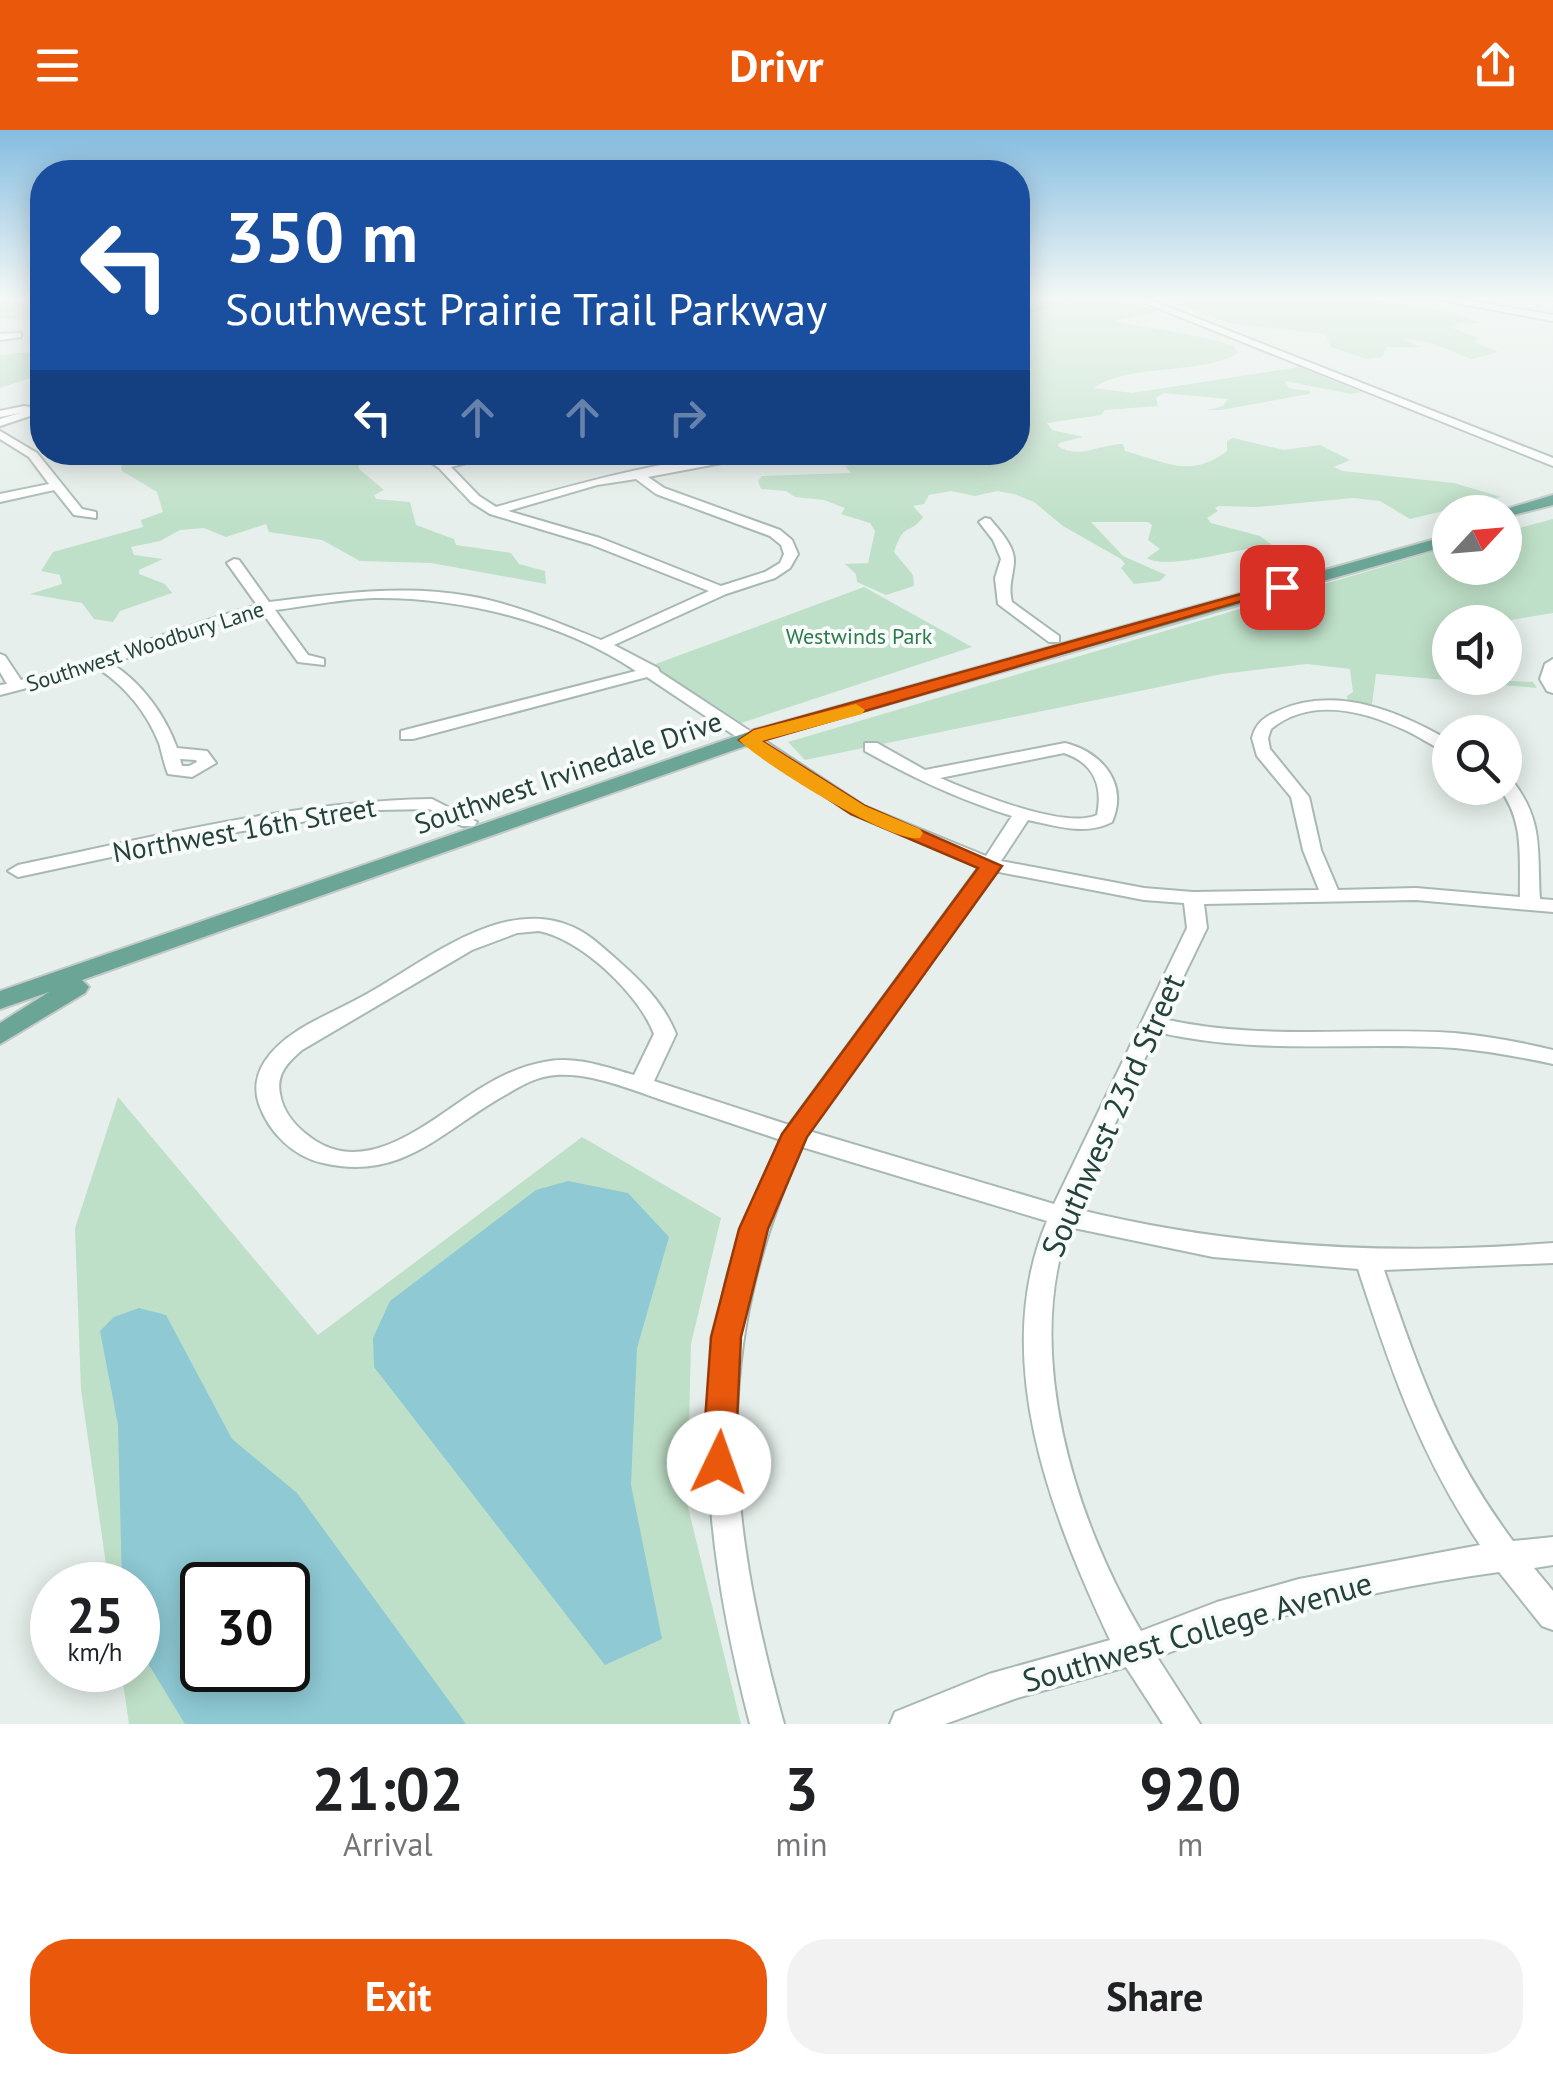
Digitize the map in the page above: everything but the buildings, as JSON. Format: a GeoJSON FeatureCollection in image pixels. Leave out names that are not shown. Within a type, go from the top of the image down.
{"type":"FeatureCollection","features":[{"type":"Feature","properties":{"kind":"main road"},"geometry":{"type":"LineString","coordinates":[[1522,508],[1553,500]]}},
{"type":"Feature","properties":{"kind":"main road"},"geometry":{"type":"LineString","coordinates":[[1522,519],[1553,510]]}},
{"type":"Feature","properties":{"kind":"main road","name":"Southwest Irvinedale Drive"},"geometry":{"type":"LineString","coordinates":[[0,984],[368,860],[468,822],[742,736],[761,734],[1432,534]]}},
{"type":"Feature","properties":{"kind":"main road","name":"Southwest Irvinedale Drive"},"geometry":{"type":"LineString","coordinates":[[0,1000],[249,915],[742,736],[747,724],[1054,639],[1432,545]]}},
{"type":"Feature","properties":{"kind":"main road"},"geometry":{"type":"LineString","coordinates":[[0,1035],[61,994],[249,915]]}},
{"type":"Feature","properties":{"kind":"street"},"geometry":{"type":"LineString","coordinates":[[1323,371],[1553,462]]}},
{"type":"Feature","properties":{"kind":"street"},"geometry":{"type":"LineString","coordinates":[[0,414],[30,410]]}},
{"type":"Feature","properties":{"kind":"street"},"geometry":{"type":"LineString","coordinates":[[0,424],[30,414]]}},
{"type":"Feature","properties":{"kind":"street"},"geometry":{"type":"LineString","coordinates":[[0,434],[30,455]]}},
{"type":"Feature","properties":{"kind":"street"},"geometry":{"type":"LineString","coordinates":[[0,453],[24,448]]}},
{"type":"Feature","properties":{"kind":"street"},"geometry":{"type":"LineString","coordinates":[[39,465],[78,512],[91,515]]}},
{"type":"Feature","properties":{"kind":"street"},"geometry":{"type":"LineString","coordinates":[[443,465],[475,499],[494,511],[595,541],[721,591]]}},
{"type":"Feature","properties":{"kind":"street"},"geometry":{"type":"LineString","coordinates":[[494,511],[564,490],[682,465]]}},
{"type":"Feature","properties":{"kind":"street"},"geometry":{"type":"LineString","coordinates":[[603,646],[721,591],[779,570],[791,554],[787,542],[764,528],[660,491],[638,475]]}},
{"type":"Feature","properties":{"kind":"street"},"geometry":{"type":"LineString","coordinates":[[0,498],[57,486]]}},
{"type":"Feature","properties":{"kind":"street"},"geometry":{"type":"LineString","coordinates":[[985,522],[1010,554],[1011,561],[1002,578],[1005,604],[1054,639]]}},
{"type":"Feature","properties":{"kind":"street"},"geometry":{"type":"LineString","coordinates":[[234,563],[303,659],[319,662]]}},
{"type":"Feature","properties":{"kind":"street","name":"Southwest Woodbury Lane"},"geometry":{"type":"LineString","coordinates":[[8,688],[102,663],[193,627],[264,607],[347,595],[447,597],[511,610],[603,646],[652,672],[742,736],[858,810],[991,866],[1144,894],[1193,898],[1416,894],[1553,906]]}},
{"type":"Feature","properties":{"kind":"street"},"geometry":{"type":"LineString","coordinates":[[0,659],[8,688]]}},
{"type":"Feature","properties":{"kind":"street"},"geometry":{"type":"LineString","coordinates":[[102,663],[136,690],[172,753]]}},
{"type":"Feature","properties":{"kind":"street"},"geometry":{"type":"LineString","coordinates":[[1553,664],[1548,679],[1553,688]]}},
{"type":"Feature","properties":{"kind":"street"},"geometry":{"type":"LineString","coordinates":[[408,735],[652,672]]}},
{"type":"Feature","properties":{"kind":"street"},"geometry":{"type":"LineString","coordinates":[[1330,894],[1310,842],[1298,792],[1264,756],[1260,732],[1267,723],[1298,709],[1359,708],[1405,721],[1432,737]]}},
{"type":"Feature","properties":{"kind":"street"},"geometry":{"type":"LineString","coordinates":[[871,747],[922,776],[966,796],[1024,814],[1094,824],[1106,818],[1110,805],[1099,763],[1086,752],[1065,748],[922,776]]}},
{"type":"Feature","properties":{"kind":"street"},"geometry":{"type":"LineString","coordinates":[[1522,802],[1529,823],[1530,902]]}},
{"type":"Feature","properties":{"kind":"street","name":"Northwest 16th Street"},"geometry":{"type":"LineString","coordinates":[[18,871],[204,832],[378,805],[432,804],[468,822]]}},
{"type":"Feature","properties":{"kind":"street"},"geometry":{"type":"LineString","coordinates":[[767,1724],[728,1562],[719,1463],[726,1337],[754,1229],[795,1134],[991,866],[1024,814]]}},
{"type":"Feature","properties":{"kind":"street","name":"Southwest 23rd Street"},"geometry":{"type":"LineString","coordinates":[[1184,1724],[1135,1649],[1094,1568],[1063,1488],[1041,1388],[1037,1322],[1042,1277],[1062,1214],[1197,928],[1193,898]]}},
{"type":"Feature","properties":{"kind":"street"},"geometry":{"type":"LineString","coordinates":[[641,1085],[665,1034],[658,1010],[579,938],[558,928],[532,926],[481,938],[301,1042],[273,1066],[265,1087],[272,1110],[294,1136],[316,1153],[352,1163],[388,1157],[430,1135],[522,1075],[550,1068],[590,1071],[641,1085],[927,1178],[1168,1239],[1269,1252],[1368,1258],[1441,1260],[1553,1253]]}},
{"type":"Feature","properties":{"kind":"street"},"geometry":{"type":"LineString","coordinates":[[1150,1023],[1182,1033],[1244,1040],[1438,1036],[1491,1041],[1553,1057]]}},
{"type":"Feature","properties":{"kind":"street"},"geometry":{"type":"LineString","coordinates":[[1368,1258],[1424,1417],[1448,1470],[1505,1556],[1553,1615]]}},
{"type":"Feature","properties":{"kind":"street","name":"Southwest College Avenue"},"geometry":{"type":"LineString","coordinates":[[907,1724],[963,1700],[1135,1649],[1218,1618],[1355,1582],[1553,1551]]}},
{"type":"Feature","properties":{"kind":"green space"},"geometry":{"type":"Polygon","coordinates":[[[0,371],[30,371],[30,378],[0,388],[0,371]]]}},
{"type":"Feature","properties":{"kind":"green space"},"geometry":{"type":"Polygon","coordinates":[[[1030,371],[1155,371],[1127,375],[1094,388],[1132,393],[1271,371],[1310,371],[1361,392],[1351,394],[1285,381],[1288,388],[1310,391],[1309,394],[1221,410],[1208,410],[1223,406],[1228,399],[1163,393],[1156,398],[1158,406],[1105,410],[1101,415],[1047,423],[1052,430],[1083,437],[1059,443],[1058,446],[1074,452],[1123,444],[1125,451],[1189,466],[1227,451],[1227,441],[1233,438],[1284,450],[1320,445],[1350,460],[1334,467],[1343,471],[1454,483],[1494,495],[1432,495],[1432,514],[1410,519],[1380,501],[1354,498],[1256,507],[1219,506],[1207,518],[1211,523],[1260,536],[1272,545],[1171,562],[1147,558],[1160,549],[1148,540],[1152,525],[1148,522],[1091,522],[1123,556],[1166,575],[1160,581],[1134,584],[1121,568],[1125,564],[1121,559],[1063,526],[1034,502],[997,491],[975,496],[951,491],[929,495],[924,504],[913,506],[923,517],[904,532],[894,552],[913,575],[914,586],[886,595],[857,582],[856,574],[845,564],[868,563],[875,531],[870,523],[841,514],[845,508],[824,500],[761,489],[758,481],[762,476],[851,473],[845,466],[1030,465],[1030,371]]]}},
{"type":"Feature","properties":{"kind":"green space"},"geometry":{"type":"Polygon","coordinates":[[[358,465],[384,490],[374,495],[376,499],[410,502],[416,525],[454,539],[456,545],[511,553],[519,564],[545,571],[546,584],[431,563],[360,561],[322,540],[269,532],[266,524],[226,537],[204,528],[180,530],[160,541],[131,547],[134,555],[163,559],[139,570],[139,574],[165,584],[172,593],[120,611],[113,622],[94,619],[82,603],[30,594],[62,584],[60,575],[41,571],[53,552],[143,527],[141,520],[163,512],[157,492],[122,471],[121,466],[358,465]]]}},
{"type":"Feature","properties":{"kind":"green space"},"geometry":{"type":"Polygon","coordinates":[[[1553,519],[1553,613],[1522,618],[1522,605],[1432,605],[1432,679],[1376,674],[1372,704],[1348,701],[1347,696],[1353,692],[1350,669],[1307,664],[1222,674],[805,760],[788,742],[1432,552],[1432,585],[1522,585],[1522,527],[1553,519]]]}},
{"type":"Feature","properties":{"kind":"green space","name":"Westwinds Park"},"geometry":{"type":"Polygon","coordinates":[[[864,587],[972,647],[741,723],[726,717],[653,665],[864,587]]]}},
{"type":"Feature","properties":{"kind":"green space"},"geometry":{"type":"Polygon","coordinates":[[[1522,681],[1533,682],[1537,688],[1522,687],[1522,681]]]}},
{"type":"Feature","properties":{"kind":"green space"},"geometry":{"type":"Polygon","coordinates":[[[118,1097],[318,1335],[582,1137],[721,1218],[691,1344],[687,1503],[741,1724],[129,1724],[124,1692],[160,1692],[160,1562],[106,1562],[81,1390],[75,1228],[118,1097]]]}},
{"type":"Feature","properties":{"kind":"water"},"geometry":{"type":"Polygon","coordinates":[[[568,1181],[628,1193],[669,1237],[637,1348],[631,1485],[662,1639],[605,1665],[374,1367],[373,1338],[390,1301],[536,1190],[568,1181]]]}},
{"type":"Feature","properties":{"kind":"water"},"geometry":{"type":"Polygon","coordinates":[[[139,1308],[166,1315],[232,1439],[297,1493],[466,1724],[185,1724],[160,1683],[160,1562],[121,1562],[118,1425],[100,1331],[114,1317],[139,1308]]]}},
{"type":"Feature","properties":{"kind":"slow traffic"},"geometry":{"type":"LineString","coordinates":[[856,710],[749,740],[858,810],[913,833]]}},
{"type":"Feature","properties":{"kind":"route"},"geometry":{"type":"LineString","coordinates":[[719,1463],[726,1337],[754,1229],[795,1134],[991,866],[858,810],[749,740],[1282,587]]}}]}
